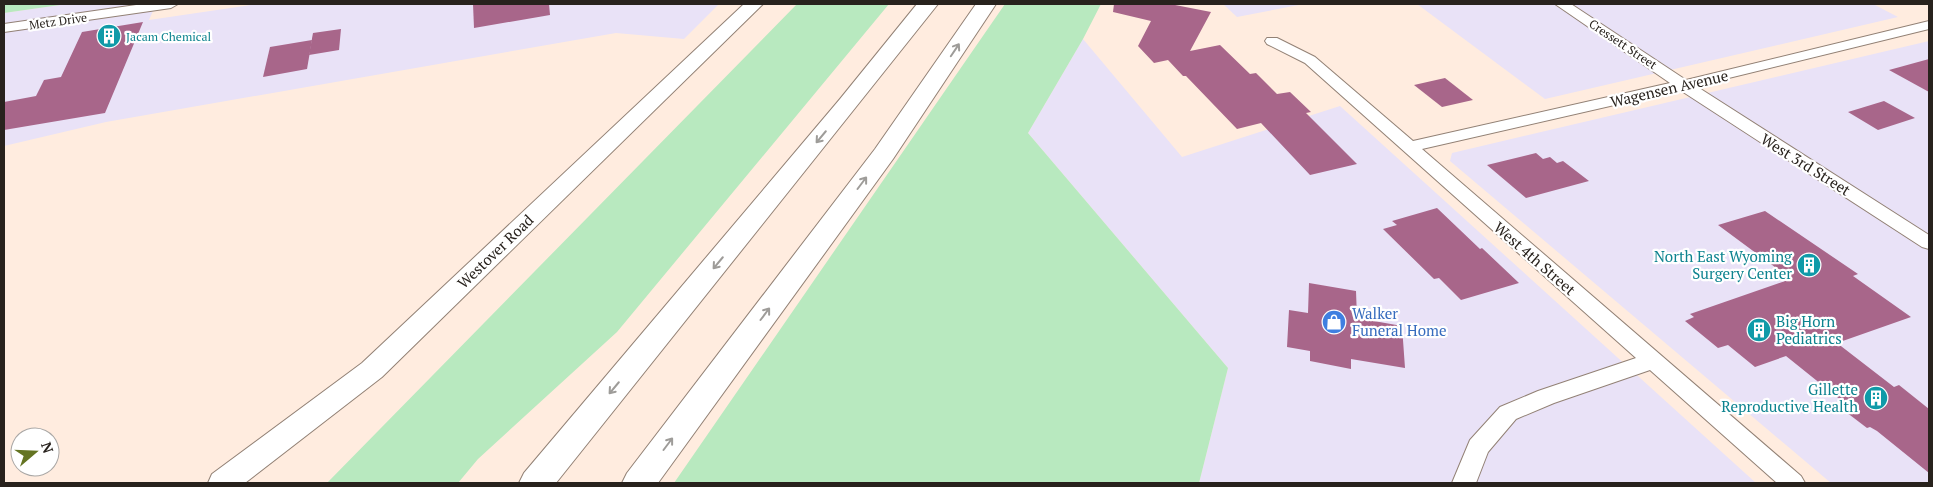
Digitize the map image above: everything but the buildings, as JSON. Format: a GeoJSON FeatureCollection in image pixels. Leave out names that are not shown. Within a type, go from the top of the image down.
{"type":"FeatureCollection","features":[{"type":"Feature","properties":{"kind":"highway"},"geometry":{"type":"LineString","coordinates":[[848,104],[915,4]]}},
{"type":"Feature","properties":{"kind":"highway"},"geometry":{"type":"LineString","coordinates":[[536,483],[928,4]]}},
{"type":"Feature","properties":{"kind":"highway"},"geometry":{"type":"LineString","coordinates":[[639,483],[884,154],[986,4]]}},
{"type":"Feature","properties":{"kind":"street","name":"Metz Drive"},"geometry":{"type":"LineString","coordinates":[[4,28],[171,4]]}},
{"type":"Feature","properties":{"kind":"street","name":"Westover Road"},"geometry":{"type":"LineString","coordinates":[[223,483],[372,370],[754,4]]}},
{"type":"Feature","properties":{"kind":"street","name":"Cressett Street"},"geometry":{"type":"LineString","coordinates":[[1562,4],[1682,85]]}},
{"type":"Feature","properties":{"kind":"street","name":"Wagensen Avenue"},"geometry":{"type":"LineString","coordinates":[[1408,147],[1682,85],[1929,26]]}},
{"type":"Feature","properties":{"kind":"street","name":"West 4th Street"},"geometry":{"type":"LineString","coordinates":[[1272,41],[1310,60],[1793,483]]}},
{"type":"Feature","properties":{"kind":"street","name":"West 3rd Street"},"geometry":{"type":"LineString","coordinates":[[1682,85],[1929,242]]}},
{"type":"Feature","properties":{"kind":"street"},"geometry":{"type":"LineString","coordinates":[[1464,483],[1478,447],[1508,413],[1546,397],[1652,361]]}},
{"type":"Feature","properties":{"kind":"shaded area"},"geometry":{"type":"Polygon","coordinates":[[[67,4],[156,4],[149,20],[258,4],[719,4],[684,39],[616,33],[106,122],[4,146],[4,13],[67,4]]]}},
{"type":"Feature","properties":{"kind":"shaded area"},"geometry":{"type":"Polygon","coordinates":[[[1223,4],[1304,4],[1237,17],[1223,4]]]}},
{"type":"Feature","properties":{"kind":"shaded area"},"geometry":{"type":"Polygon","coordinates":[[[1417,4],[1873,4],[1898,17],[1545,99],[1417,4]]]}},
{"type":"Feature","properties":{"kind":"shaded area"},"geometry":{"type":"Polygon","coordinates":[[[1083,39],[1182,157],[1340,106],[1756,483],[1199,483],[1228,368],[1028,133],[1083,39]]]}},
{"type":"Feature","properties":{"kind":"shaded area"},"geometry":{"type":"Polygon","coordinates":[[[1929,41],[1929,483],[1831,483],[1450,161],[1452,153],[1929,41]]]}},
{"type":"Feature","properties":{"kind":"green space"},"geometry":{"type":"Polygon","coordinates":[[[4,4],[67,4],[4,13],[4,4]]]}},
{"type":"Feature","properties":{"kind":"green space"},"geometry":{"type":"Polygon","coordinates":[[[797,4],[889,4],[617,332],[478,459],[458,483],[327,483],[797,4]]]}},
{"type":"Feature","properties":{"kind":"green space"},"geometry":{"type":"Polygon","coordinates":[[[1005,4],[1101,4],[1083,39],[1028,133],[1228,368],[1199,483],[674,483],[1005,4]]]}},
{"type":"Feature","properties":{"kind":"place","name":"Jacam Chemical"},"geometry":{"type":"Point","coordinates":[109,36]}},
{"type":"Feature","properties":{"kind":"place","name":"North East Wyoming Surgery Center"},"geometry":{"type":"Point","coordinates":[1809,265]}},
{"type":"Feature","properties":{"kind":"place","name":"Walker Funeral Home"},"geometry":{"type":"Point","coordinates":[1334,322]}},
{"type":"Feature","properties":{"kind":"place","name":"Big Horn Pediatrics"},"geometry":{"type":"Point","coordinates":[1759,330]}},
{"type":"Feature","properties":{"kind":"place","name":"Gillette Reproductive Health"},"geometry":{"type":"Point","coordinates":[1876,398]}}]}
